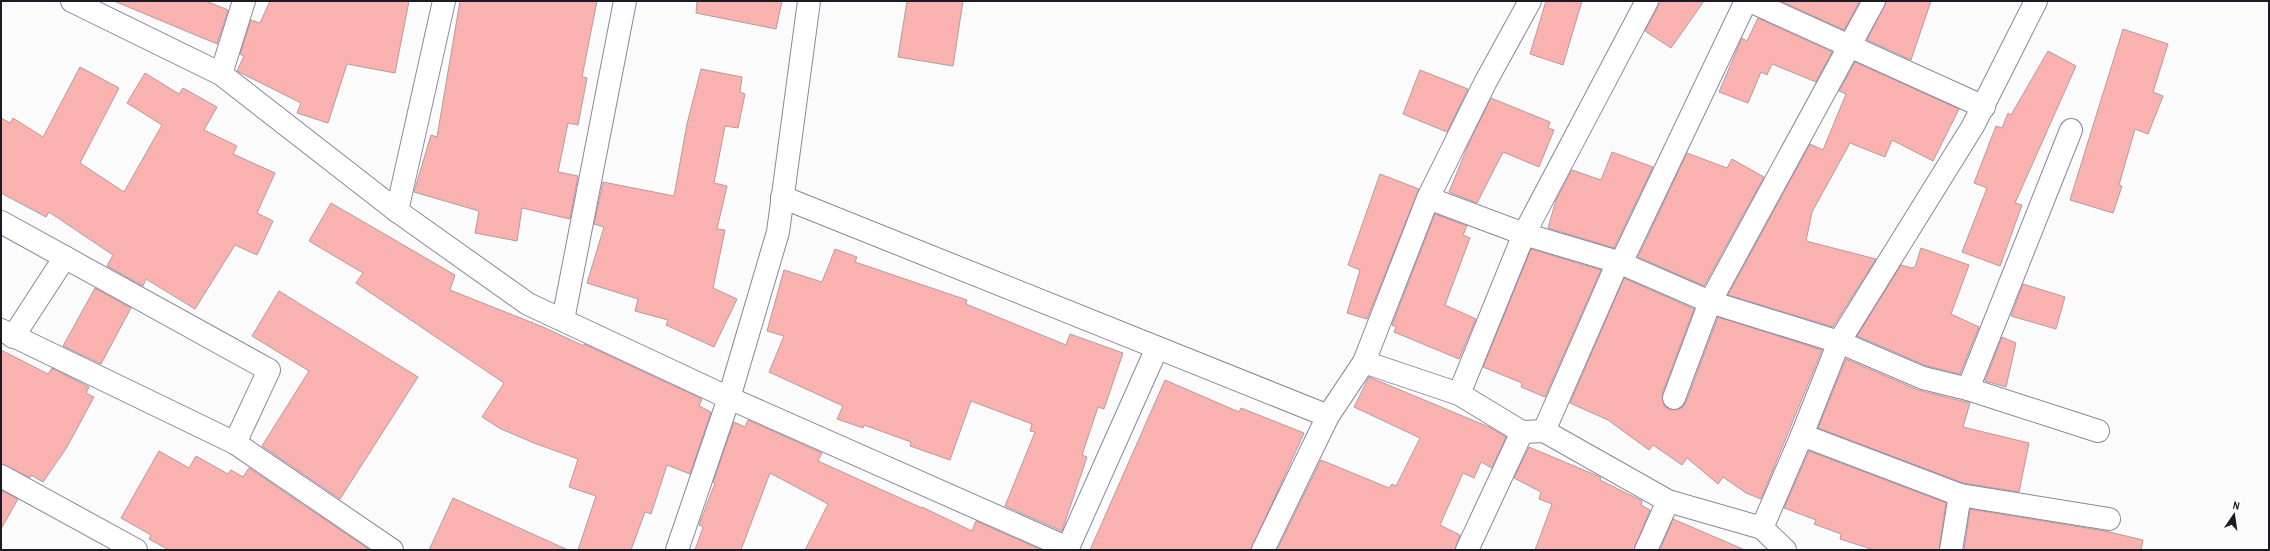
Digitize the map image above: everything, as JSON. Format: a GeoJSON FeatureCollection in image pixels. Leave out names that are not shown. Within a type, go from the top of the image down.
{"type":"FeatureCollection","features":[{"type":"Feature","properties":{"kind":"street"},"geometry":{"type":"LineString","coordinates":[[72,1],[221,74],[397,211],[528,304],[729,398],[1068,549],[1157,348]]}},
{"type":"Feature","properties":{"kind":"street"},"geometry":{"type":"LineString","coordinates":[[221,74],[244,1]]}},
{"type":"Feature","properties":{"kind":"street"},"geometry":{"type":"LineString","coordinates":[[397,211],[444,1]]}},
{"type":"Feature","properties":{"kind":"street"},"geometry":{"type":"LineString","coordinates":[[563,320],[625,1]]}},
{"type":"Feature","properties":{"kind":"street"},"geometry":{"type":"LineString","coordinates":[[677,550],[729,398],[778,232],[809,1]]}},
{"type":"Feature","properties":{"kind":"street"},"geometry":{"type":"LineString","coordinates":[[1263,550],[1328,416],[1364,362],[1428,198],[1486,81],[1530,1]]}},
{"type":"Feature","properties":{"kind":"street"},"geometry":{"type":"LineString","coordinates":[[1458,394],[1524,234],[1647,1]]}},
{"type":"Feature","properties":{"kind":"street"},"geometry":{"type":"LineString","coordinates":[[1544,431],[1618,262],[1621,263],[1746,1]]}},
{"type":"Feature","properties":{"kind":"street"},"geometry":{"type":"LineString","coordinates":[[1750,1],[1984,107]]}},
{"type":"Feature","properties":{"kind":"street"},"geometry":{"type":"LineString","coordinates":[[1674,398],[1710,302],[1848,46],[1874,1]]}},
{"type":"Feature","properties":{"kind":"street"},"geometry":{"type":"LineString","coordinates":[[1762,528],[1802,435],[1839,342],[1984,107],[2036,1]]}},
{"type":"Feature","properties":{"kind":"street"},"geometry":{"type":"LineString","coordinates":[[1968,389],[2071,130]]}},
{"type":"Feature","properties":{"kind":"street"},"geometry":{"type":"LineString","coordinates":[[782,197],[1328,416]]}},
{"type":"Feature","properties":{"kind":"street"},"geometry":{"type":"LineString","coordinates":[[1428,198],[1524,234],[1618,262],[1710,302],[1839,342],[1923,378],[1968,389],[2098,431]]}},
{"type":"Feature","properties":{"kind":"street"},"geometry":{"type":"LineString","coordinates":[[1,222],[269,370],[235,443]]}},
{"type":"Feature","properties":{"kind":"street"},"geometry":{"type":"LineString","coordinates":[[65,257],[7,334],[235,443],[392,550]]}},
{"type":"Feature","properties":{"kind":"street"},"geometry":{"type":"LineString","coordinates":[[1364,362],[1458,394],[1522,432],[1544,431],[1668,500],[1762,528],[1785,550]]}},
{"type":"Feature","properties":{"kind":"street"},"geometry":{"type":"LineString","coordinates":[[1467,550],[1522,432]]}},
{"type":"Feature","properties":{"kind":"street"},"geometry":{"type":"LineString","coordinates":[[1802,435],[1960,495],[2109,519]]}},
{"type":"Feature","properties":{"kind":"street"},"geometry":{"type":"LineString","coordinates":[[1,476],[136,550]]}},
{"type":"Feature","properties":{"kind":"street"},"geometry":{"type":"LineString","coordinates":[[1951,550],[1960,495]]}},
{"type":"Feature","properties":{"kind":"street"},"geometry":{"type":"LineString","coordinates":[[1646,550],[1668,500]]}},
{"type":"Feature","properties":{"kind":"building"},"geometry":{"type":"Polygon","coordinates":[[[114,1],[206,1],[228,10],[217,44],[114,1]]]}},
{"type":"Feature","properties":{"kind":"building"},"geometry":{"type":"Polygon","coordinates":[[[270,1],[409,1],[395,73],[347,64],[328,123],[297,113],[301,103],[237,71],[244,56],[240,54],[251,20],[260,23],[270,1]]]}},
{"type":"Feature","properties":{"kind":"building"},"geometry":{"type":"Polygon","coordinates":[[[460,1],[597,1],[582,77],[587,78],[578,125],[568,123],[558,172],[578,176],[570,219],[522,208],[517,241],[475,233],[479,211],[414,192],[431,135],[437,137],[460,1]]]}},
{"type":"Feature","properties":{"kind":"building"},"geometry":{"type":"Polygon","coordinates":[[[697,1],[782,1],[776,29],[696,13],[697,1]]]}},
{"type":"Feature","properties":{"kind":"building"},"geometry":{"type":"Polygon","coordinates":[[[907,1],[963,1],[953,66],[898,57],[907,1]]]}},
{"type":"Feature","properties":{"kind":"building"},"geometry":{"type":"Polygon","coordinates":[[[1546,1],[1582,1],[1563,65],[1530,54],[1546,1]]]}},
{"type":"Feature","properties":{"kind":"building"},"geometry":{"type":"Polygon","coordinates":[[[1661,1],[1704,1],[1671,48],[1645,31],[1661,1]]]}},
{"type":"Feature","properties":{"kind":"building"},"geometry":{"type":"Polygon","coordinates":[[[1780,1],[1860,1],[1844,30],[1780,1]]]}},
{"type":"Feature","properties":{"kind":"building"},"geometry":{"type":"Polygon","coordinates":[[[1886,1],[1931,1],[1911,60],[1867,40],[1886,1]]]}},
{"type":"Feature","properties":{"kind":"building"},"geometry":{"type":"Polygon","coordinates":[[[1758,18],[1832,52],[1816,82],[1772,64],[1767,75],[1761,72],[1748,103],[1719,92],[1742,38],[1747,41],[1758,18]]]}},
{"type":"Feature","properties":{"kind":"building"},"geometry":{"type":"Polygon","coordinates":[[[2123,29],[2168,44],[2153,92],[2163,96],[2148,134],[2135,129],[2119,185],[2122,186],[2113,213],[2070,200],[2123,29]]]}},
{"type":"Feature","properties":{"kind":"building"},"geometry":{"type":"Polygon","coordinates":[[[2048,51],[2076,66],[2015,203],[2022,205],[2000,266],[1962,252],[1987,188],[1974,183],[1996,126],[2002,128],[2008,113],[2011,115],[2048,51]]]}},
{"type":"Feature","properties":{"kind":"building"},"geometry":{"type":"Polygon","coordinates":[[[1855,62],[1959,109],[1933,161],[1892,140],[1885,157],[1850,143],[1812,212],[1806,241],[1876,259],[1833,327],[1728,295],[1810,144],[1823,150],[1846,94],[1839,91],[1855,62]]]}},
{"type":"Feature","properties":{"kind":"building"},"geometry":{"type":"Polygon","coordinates":[[[80,67],[119,88],[80,163],[124,192],[162,125],[127,103],[145,73],[179,94],[183,88],[217,107],[204,130],[237,146],[233,154],[275,173],[257,213],[273,221],[257,255],[235,245],[195,309],[146,279],[143,286],[107,266],[113,255],[49,212],[46,217],[1,193],[1,118],[10,123],[13,118],[43,137],[80,67]]]}},
{"type":"Feature","properties":{"kind":"building"},"geometry":{"type":"Polygon","coordinates":[[[701,69],[742,77],[740,92],[745,94],[738,128],[725,126],[714,183],[727,186],[717,229],[725,230],[713,288],[737,299],[714,347],[666,325],[668,320],[635,311],[638,299],[587,283],[604,227],[594,224],[603,182],[674,196],[687,124],[701,69]]]}},
{"type":"Feature","properties":{"kind":"building"},"geometry":{"type":"Polygon","coordinates":[[[1420,70],[1468,89],[1447,132],[1403,114],[1420,70]]]}},
{"type":"Feature","properties":{"kind":"building"},"geometry":{"type":"Polygon","coordinates":[[[1491,98],[1550,122],[1548,128],[1554,130],[1539,167],[1503,152],[1477,203],[1449,192],[1469,143],[1491,98]]]}},
{"type":"Feature","properties":{"kind":"building"},"geometry":{"type":"Polygon","coordinates":[[[1612,152],[1653,167],[1614,248],[1548,228],[1556,200],[1572,170],[1601,180],[1612,152]]]}},
{"type":"Feature","properties":{"kind":"building"},"geometry":{"type":"Polygon","coordinates":[[[1687,153],[1727,168],[1732,159],[1764,177],[1704,286],[1638,257],[1687,153]]]}},
{"type":"Feature","properties":{"kind":"building"},"geometry":{"type":"Polygon","coordinates":[[[1380,174],[1419,189],[1367,319],[1347,313],[1360,270],[1348,265],[1380,174]]]}},
{"type":"Feature","properties":{"kind":"building"},"geometry":{"type":"Polygon","coordinates":[[[331,203],[455,275],[450,290],[543,327],[584,346],[584,344],[702,399],[699,406],[711,412],[690,474],[667,465],[651,514],[645,512],[631,550],[578,550],[596,496],[569,487],[578,459],[501,429],[482,417],[504,383],[356,283],[363,273],[309,241],[331,203]]]}},
{"type":"Feature","properties":{"kind":"building"},"geometry":{"type":"Polygon","coordinates":[[[1435,214],[1467,226],[1463,235],[1470,238],[1445,305],[1476,319],[1459,359],[1394,332],[1396,327],[1392,325],[1435,214]]]}},
{"type":"Feature","properties":{"kind":"building"},"geometry":{"type":"Polygon","coordinates":[[[1921,248],[1969,265],[1951,314],[1979,327],[1960,374],[1927,366],[1857,336],[1901,265],[1912,268],[1915,267],[1921,248]]]}},
{"type":"Feature","properties":{"kind":"building"},"geometry":{"type":"Polygon","coordinates":[[[835,249],[857,257],[855,262],[967,300],[966,304],[1066,345],[1070,334],[1123,353],[1104,409],[1098,407],[1082,455],[1087,457],[1062,531],[1005,506],[1035,432],[1030,431],[1032,424],[971,401],[950,460],[910,446],[911,442],[864,425],[863,428],[837,419],[843,406],[769,372],[784,336],[767,331],[784,270],[822,282],[835,249]]]}},
{"type":"Feature","properties":{"kind":"building"},"geometry":{"type":"Polygon","coordinates":[[[1531,249],[1601,270],[1545,397],[1521,387],[1522,383],[1483,367],[1531,249]]]}},
{"type":"Feature","properties":{"kind":"building"},"geometry":{"type":"Polygon","coordinates":[[[1624,278],[1694,309],[1662,394],[1664,406],[1670,410],[1682,408],[1686,402],[1718,317],[1822,350],[1761,499],[1746,493],[1723,477],[1718,484],[1687,458],[1682,465],[1653,445],[1649,450],[1608,420],[1570,403],[1624,278]]]}},
{"type":"Feature","properties":{"kind":"building"},"geometry":{"type":"Polygon","coordinates":[[[2023,284],[2065,297],[2056,329],[2011,316],[2023,284]]]}},
{"type":"Feature","properties":{"kind":"building"},"geometry":{"type":"Polygon","coordinates":[[[95,288],[131,308],[101,364],[63,346],[95,288]]]}},
{"type":"Feature","properties":{"kind":"building"},"geometry":{"type":"Polygon","coordinates":[[[279,291],[418,377],[340,499],[262,446],[309,371],[252,336],[279,291]]]}},
{"type":"Feature","properties":{"kind":"building"},"geometry":{"type":"Polygon","coordinates":[[[2002,337],[2016,343],[2006,387],[1985,381],[2002,337]]]}},
{"type":"Feature","properties":{"kind":"building"},"geometry":{"type":"Polygon","coordinates":[[[1,350],[48,374],[52,368],[89,387],[86,393],[94,397],[67,447],[43,482],[31,475],[30,478],[1,464],[1,350]]]}},
{"type":"Feature","properties":{"kind":"building"},"geometry":{"type":"Polygon","coordinates":[[[1846,359],[1918,390],[1970,403],[1963,427],[2029,443],[2019,492],[1963,483],[1818,428],[1846,359]]]}},
{"type":"Feature","properties":{"kind":"building"},"geometry":{"type":"Polygon","coordinates":[[[1369,377],[1489,427],[1506,437],[1492,468],[1481,462],[1474,478],[1463,473],[1440,525],[1460,535],[1455,550],[1277,550],[1321,460],[1389,488],[1392,484],[1396,486],[1420,438],[1354,407],[1369,377]]]}},
{"type":"Feature","properties":{"kind":"building"},"geometry":{"type":"Polygon","coordinates":[[[1165,380],[1239,412],[1241,408],[1304,433],[1251,550],[1090,550],[1165,380]]]}},
{"type":"Feature","properties":{"kind":"building"},"geometry":{"type":"Polygon","coordinates":[[[748,420],[822,453],[818,461],[972,531],[976,521],[1042,550],[805,550],[828,504],[770,473],[741,550],[695,550],[703,527],[699,525],[715,483],[713,482],[734,422],[745,427],[748,420]]]}},
{"type":"Feature","properties":{"kind":"building"},"geometry":{"type":"Polygon","coordinates":[[[1529,447],[1598,476],[1601,478],[1600,480],[1642,501],[1641,505],[1650,510],[1634,550],[1535,550],[1552,504],[1539,499],[1541,492],[1514,478],[1529,447]]]}},
{"type":"Feature","properties":{"kind":"building"},"geometry":{"type":"Polygon","coordinates":[[[159,451],[189,468],[196,456],[228,474],[231,470],[243,477],[249,468],[370,550],[169,550],[149,539],[151,535],[121,518],[159,451]]]}},
{"type":"Feature","properties":{"kind":"building"},"geometry":{"type":"Polygon","coordinates":[[[1809,451],[1946,503],[1939,550],[1874,550],[1840,539],[1841,534],[1814,524],[1816,520],[1784,508],[1809,451]]]}},
{"type":"Feature","properties":{"kind":"building"},"geometry":{"type":"Polygon","coordinates":[[[1,490],[18,499],[1,529],[1,490]]]}},
{"type":"Feature","properties":{"kind":"building"},"geometry":{"type":"Polygon","coordinates":[[[453,498],[568,550],[429,550],[453,498]]]}},
{"type":"Feature","properties":{"kind":"building"},"geometry":{"type":"Polygon","coordinates":[[[1970,509],[2105,531],[2143,540],[2141,550],[1964,550],[1970,509]]]}},
{"type":"Feature","properties":{"kind":"building"},"geometry":{"type":"Polygon","coordinates":[[[1673,519],[1745,550],[1660,550],[1673,519]]]}}]}
